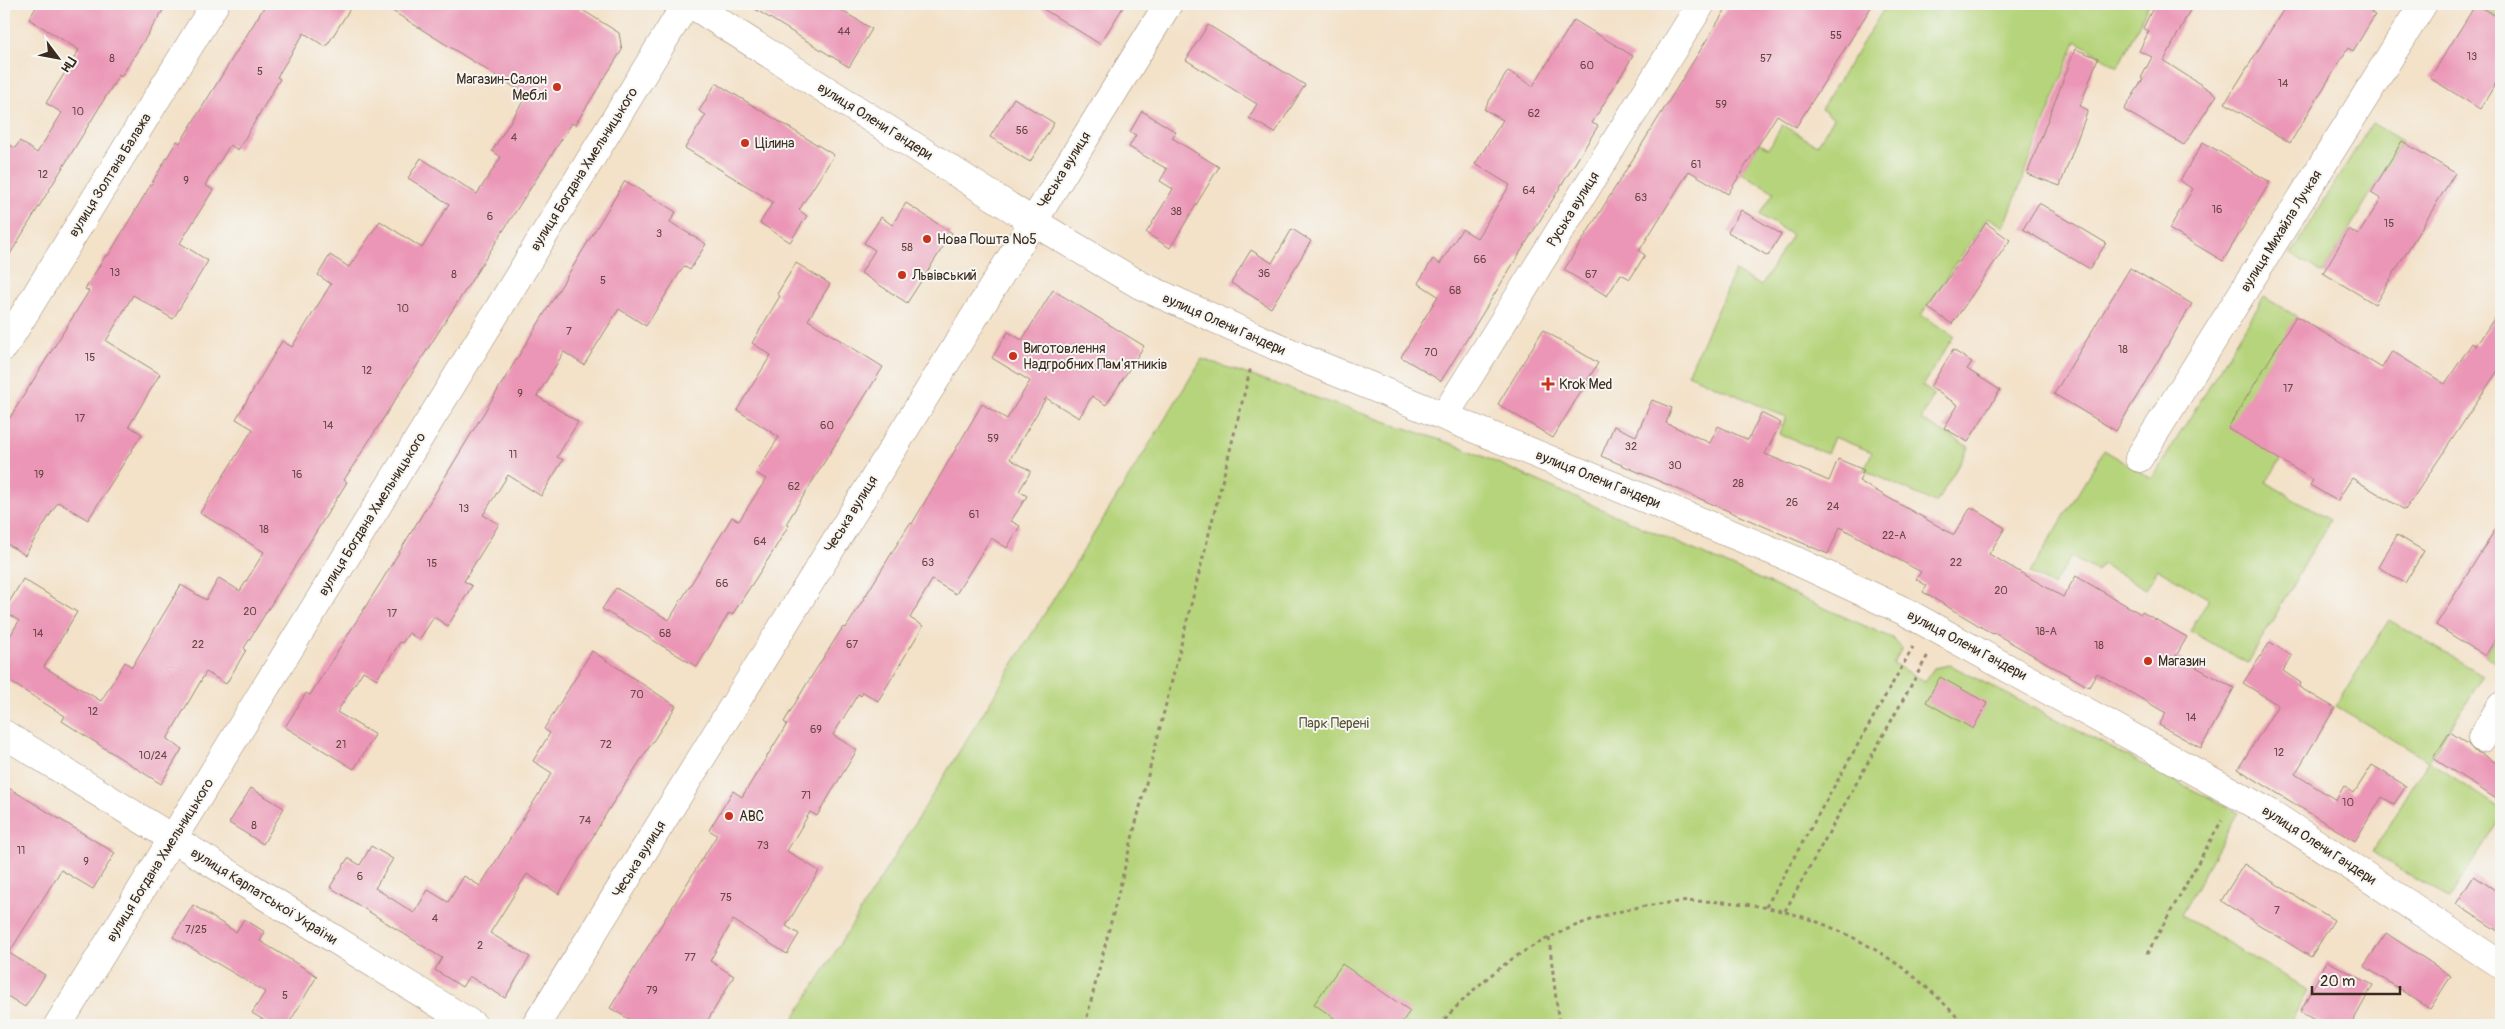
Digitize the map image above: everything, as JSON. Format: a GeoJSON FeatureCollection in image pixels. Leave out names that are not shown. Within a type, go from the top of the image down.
{"type":"FeatureCollection","features":[{"type":"Feature","properties":{"kind":"street","name":"вулиця Золтана Балажа"},"geometry":{"type":"LineString","coordinates":[[4,347],[216,4]]}},
{"type":"Feature","properties":{"kind":"street","name":"вулиця Богдана Хмельницького"},"geometry":{"type":"LineString","coordinates":[[58,1025],[686,4]]}},
{"type":"Feature","properties":{"kind":"street","name":"вулиця Олени Гандери"},"geometry":{"type":"LineString","coordinates":[[691,4],[1032,221],[1147,289],[1258,339],[1790,558],[1934,627],[2237,793],[2300,831],[2501,965]]}},
{"type":"Feature","properties":{"kind":"street","name":"Чеська вулиця"},"geometry":{"type":"LineString","coordinates":[[536,1025],[1168,4]]}},
{"type":"Feature","properties":{"kind":"street","name":"Руська вулиця"},"geometry":{"type":"LineString","coordinates":[[1445,415],[1701,4]]}},
{"type":"Feature","properties":{"kind":"street","name":"вулиця Михайла Лучкая"},"geometry":{"type":"LineString","coordinates":[[2139,458],[2423,4]]}},
{"type":"Feature","properties":{"kind":"street"},"geometry":{"type":"LineString","coordinates":[[2482,738],[2501,706]]}},
{"type":"Feature","properties":{"kind":"street","name":"вулиця Карпатської України"},"geometry":{"type":"LineString","coordinates":[[4,734],[172,840],[474,1025]]}},
{"type":"Feature","properties":{"kind":"path"},"geometry":{"type":"LineString","coordinates":[[1084,1025],[1258,339]]}},
{"type":"Feature","properties":{"kind":"path"},"geometry":{"type":"LineString","coordinates":[[1766,907],[1934,627]]}},
{"type":"Feature","properties":{"kind":"path"},"geometry":{"type":"LineString","coordinates":[[1785,911],[1934,627]]}},
{"type":"Feature","properties":{"kind":"path"},"geometry":{"type":"LineString","coordinates":[[2147,954],[2237,793]]}},
{"type":"Feature","properties":{"kind":"path"},"geometry":{"type":"LineString","coordinates":[[1439,1025],[1466,996],[1496,971],[1527,949],[1549,938],[1596,918],[1633,908],[1671,902],[1709,901],[1785,911],[1821,922],[1856,938],[1889,957],[1920,980],[1964,1025]]}},
{"type":"Feature","properties":{"kind":"path"},"geometry":{"type":"LineString","coordinates":[[1549,938],[1559,1025]]}},
{"type":"Feature","properties":{"kind":"green space"},"geometry":{"type":"Polygon","coordinates":[[[1887,4],[2149,4],[2118,67],[2076,41],[2004,227],[1988,217],[1921,315],[1954,336],[1922,386],[1934,394],[1921,420],[1969,447],[1936,503],[1864,470],[1872,452],[1834,437],[1827,454],[1779,434],[1786,417],[1688,374],[1735,271],[1761,286],[1792,235],[1760,215],[1774,192],[1741,172],[1760,143],[1769,148],[1782,125],[1817,145],[1834,118],[1821,109],[1887,4]]]}},
{"type":"Feature","properties":{"kind":"green space"},"geometry":{"type":"Polygon","coordinates":[[[2477,4],[2501,4],[2501,19],[2477,4]]]}},
{"type":"Feature","properties":{"kind":"green space"},"geometry":{"type":"Polygon","coordinates":[[[2372,123],[2402,141],[2323,273],[2291,254],[2372,123]]]}},
{"type":"Feature","properties":{"kind":"green space"},"geometry":{"type":"Polygon","coordinates":[[[2264,297],[2296,316],[2281,460],[2266,482],[2330,520],[2248,663],[2190,631],[2209,599],[2158,569],[2146,589],[2102,564],[2097,571],[2071,557],[2053,586],[2030,573],[2104,450],[2152,479],[2264,297]]]}},
{"type":"Feature","properties":{"kind":"green space","name":"Парк Перені"},"geometry":{"type":"Polygon","coordinates":[[[1202,359],[1464,448],[1892,638],[1902,648],[1893,664],[1925,681],[1934,668],[1950,665],[2238,813],[2181,915],[2308,990],[2289,1025],[790,1025],[1202,359]]]}},
{"type":"Feature","properties":{"kind":"green space"},"geometry":{"type":"Polygon","coordinates":[[[2389,620],[2483,675],[2429,761],[2501,809],[2501,817],[2449,899],[2372,852],[2428,761],[2336,706],[2389,620]]]}},
{"type":"Feature","properties":{"kind":"green space"},"geometry":{"type":"Polygon","coordinates":[[[2501,631],[2501,666],[2485,656],[2501,631]]]}},
{"type":"Feature","properties":{"kind":"building"},"geometry":{"type":"Polygon","coordinates":[[[38,4],[167,4],[121,77],[119,75],[4,264],[4,141],[15,148],[20,141],[37,153],[62,113],[46,103],[79,50],[29,19],[38,4]]]}},
{"type":"Feature","properties":{"kind":"building"},"geometry":{"type":"Polygon","coordinates":[[[266,4],[353,4],[326,47],[304,33],[277,77],[280,79],[238,150],[230,145],[205,185],[213,190],[180,243],[208,261],[173,319],[133,295],[106,341],[160,374],[129,426],[142,434],[88,520],[58,502],[25,555],[4,542],[4,427],[89,291],[85,289],[106,255],[108,256],[177,141],[180,143],[266,4]]]}},
{"type":"Feature","properties":{"kind":"building"},"geometry":{"type":"Polygon","coordinates":[[[381,4],[573,4],[619,33],[622,50],[575,125],[572,123],[344,480],[347,482],[244,648],[246,650],[226,684],[206,672],[167,739],[182,749],[161,784],[62,721],[65,716],[4,678],[4,646],[19,621],[4,611],[23,579],[77,612],[44,667],[101,701],[125,662],[132,667],[181,585],[206,600],[219,578],[240,591],[264,552],[200,513],[253,429],[236,419],[282,341],[292,347],[331,284],[318,275],[330,255],[349,267],[380,221],[422,248],[449,204],[408,178],[421,158],[477,194],[501,157],[492,151],[527,95],[381,4]]]}},
{"type":"Feature","properties":{"kind":"building"},"geometry":{"type":"Polygon","coordinates":[[[747,4],[831,4],[872,29],[849,67],[747,4]]]}},
{"type":"Feature","properties":{"kind":"building"},"geometry":{"type":"Polygon","coordinates":[[[1035,4],[1125,4],[1100,44],[1035,4]]]}},
{"type":"Feature","properties":{"kind":"building"},"geometry":{"type":"Polygon","coordinates":[[[1729,4],[1873,4],[1796,127],[1777,115],[1728,194],[1689,171],[1639,251],[1645,255],[1630,279],[1621,274],[1607,296],[1564,270],[1729,4]]]}},
{"type":"Feature","properties":{"kind":"building"},"geometry":{"type":"Polygon","coordinates":[[[2155,4],[2193,4],[2164,61],[2217,95],[2184,145],[2124,110],[2143,79],[2141,78],[2152,57],[2139,51],[2149,31],[2143,28],[2155,4]]]}},
{"type":"Feature","properties":{"kind":"building"},"geometry":{"type":"Polygon","coordinates":[[[2287,4],[2377,4],[2371,13],[2375,15],[2353,51],[2348,48],[2290,143],[2225,103],[2287,4]]]}},
{"type":"Feature","properties":{"kind":"building"},"geometry":{"type":"Polygon","coordinates":[[[2476,4],[2501,19],[2501,75],[2480,109],[2430,78],[2476,4]]]}},
{"type":"Feature","properties":{"kind":"building"},"geometry":{"type":"Polygon","coordinates":[[[1574,20],[1633,56],[1592,123],[1598,126],[1441,381],[1401,357],[1438,296],[1418,283],[1433,259],[1440,264],[1462,229],[1477,238],[1510,185],[1475,164],[1503,120],[1484,109],[1508,71],[1533,86],[1574,20]]]}},
{"type":"Feature","properties":{"kind":"building"},"geometry":{"type":"Polygon","coordinates":[[[1208,25],[1305,85],[1275,133],[1249,118],[1257,104],[1186,60],[1208,25]]]}},
{"type":"Feature","properties":{"kind":"building"},"geometry":{"type":"Polygon","coordinates":[[[2075,49],[2098,58],[2080,106],[2088,110],[2060,186],[2027,174],[2075,49]]]}},
{"type":"Feature","properties":{"kind":"building","name":"Цілина"},"geometry":{"type":"Polygon","coordinates":[[[716,83],[834,155],[799,210],[807,216],[790,242],[760,223],[773,202],[685,148],[706,115],[699,111],[716,83]]]}},
{"type":"Feature","properties":{"kind":"building"},"geometry":{"type":"Polygon","coordinates":[[[1014,98],[1054,123],[1030,162],[990,137],[1014,98]]]}},
{"type":"Feature","properties":{"kind":"building"},"geometry":{"type":"Polygon","coordinates":[[[1142,111],[1176,132],[1172,138],[1219,167],[1170,248],[1146,233],[1173,189],[1160,181],[1167,169],[1129,147],[1136,135],[1130,132],[1142,111]]]}},
{"type":"Feature","properties":{"kind":"building"},"geometry":{"type":"Polygon","coordinates":[[[2402,141],[2455,173],[2375,304],[2323,273],[2349,229],[2358,235],[2381,199],[2371,193],[2402,141]]]}},
{"type":"Feature","properties":{"kind":"building"},"geometry":{"type":"Polygon","coordinates":[[[2203,142],[2270,182],[2223,261],[2169,229],[2193,189],[2180,181],[2203,142]]]}},
{"type":"Feature","properties":{"kind":"building"},"geometry":{"type":"Polygon","coordinates":[[[625,181],[676,212],[670,222],[706,244],[690,270],[684,266],[646,326],[619,309],[584,365],[564,352],[537,396],[578,422],[557,457],[563,460],[541,496],[508,475],[483,515],[499,524],[464,581],[472,586],[448,626],[434,617],[419,640],[409,633],[402,643],[400,642],[377,679],[363,671],[337,712],[375,735],[354,769],[285,727],[306,693],[310,695],[381,582],[625,181]]]}},
{"type":"Feature","properties":{"kind":"building"},"geometry":{"type":"Polygon","coordinates":[[[906,203],[952,233],[907,303],[861,273],[875,250],[864,243],[881,217],[892,225],[906,203]]]}},
{"type":"Feature","properties":{"kind":"building"},"geometry":{"type":"Polygon","coordinates":[[[2039,203],[2106,243],[2090,269],[2023,229],[2039,203]]]}},
{"type":"Feature","properties":{"kind":"building"},"geometry":{"type":"Polygon","coordinates":[[[1741,210],[1781,234],[1768,256],[1728,232],[1741,210]]]}},
{"type":"Feature","properties":{"kind":"building"},"geometry":{"type":"Polygon","coordinates":[[[1986,223],[2010,240],[1952,324],[1928,308],[1986,223]]]}},
{"type":"Feature","properties":{"kind":"building"},"geometry":{"type":"Polygon","coordinates":[[[1292,229],[1311,241],[1271,308],[1231,283],[1251,250],[1272,263],[1292,229]]]}},
{"type":"Feature","properties":{"kind":"building"},"geometry":{"type":"Polygon","coordinates":[[[796,263],[830,284],[808,320],[883,367],[786,524],[789,525],[769,558],[732,615],[729,613],[697,667],[602,609],[616,588],[669,620],[732,517],[739,521],[766,479],[756,473],[779,437],[737,410],[771,355],[752,343],[780,296],[777,294],[796,263]]]}},
{"type":"Feature","properties":{"kind":"building"},"geometry":{"type":"Polygon","coordinates":[[[2130,268],[2192,304],[2116,431],[2054,394],[2130,268]]]}},
{"type":"Feature","properties":{"kind":"building"},"geometry":{"type":"Polygon","coordinates":[[[1053,290],[1144,346],[1106,405],[1092,396],[1079,418],[1046,398],[1010,459],[1031,471],[1019,491],[1027,496],[1011,521],[1020,526],[1007,548],[991,538],[956,594],[932,580],[910,618],[923,626],[878,701],[863,692],[861,696],[858,694],[833,735],[857,750],[817,816],[810,812],[787,851],[819,871],[786,926],[799,934],[787,954],[733,920],[710,961],[734,976],[705,1025],[639,1025],[610,1008],[717,835],[709,830],[733,791],[742,797],[787,724],[784,722],[806,685],[843,627],[846,628],[910,523],[912,524],[982,404],[1007,419],[1030,381],[992,358],[1008,332],[1022,340],[1053,290]]]}},
{"type":"Feature","properties":{"kind":"building"},"geometry":{"type":"Polygon","coordinates":[[[2501,308],[2501,366],[2405,510],[2352,478],[2337,501],[2310,485],[2313,480],[2228,428],[2296,316],[2382,368],[2392,351],[2445,384],[2472,343],[2476,346],[2501,308]]]}},
{"type":"Feature","properties":{"kind":"building","name":"Krok Med"},"geometry":{"type":"Polygon","coordinates":[[[1543,330],[1598,363],[1553,438],[1498,404],[1543,330]]]}},
{"type":"Feature","properties":{"kind":"building"},"geometry":{"type":"Polygon","coordinates":[[[1953,350],[1972,362],[1967,369],[2000,390],[1968,442],[1944,428],[1958,405],[1930,387],[1953,350]]]}},
{"type":"Feature","properties":{"kind":"building"},"geometry":{"type":"Polygon","coordinates":[[[1652,400],[1672,408],[1666,423],[1710,443],[1718,426],[1748,440],[1761,413],[1781,423],[1765,454],[1829,481],[1838,459],[1864,470],[1859,481],[1954,535],[1971,507],[2005,528],[1989,554],[2063,597],[2076,576],[2141,614],[2142,612],[2187,637],[2176,656],[2234,688],[2201,748],[2159,725],[2166,713],[2097,673],[2089,687],[1993,634],[1923,592],[1927,586],[1916,579],[1921,572],[1840,527],[1828,554],[1601,456],[1614,426],[1636,436],[1652,400]]]}},
{"type":"Feature","properties":{"kind":"building"},"geometry":{"type":"Polygon","coordinates":[[[2501,520],[2501,631],[2485,656],[2436,625],[2501,520]]]}},
{"type":"Feature","properties":{"kind":"building"},"geometry":{"type":"Polygon","coordinates":[[[2397,535],[2424,551],[2405,583],[2378,567],[2397,535]]]}},
{"type":"Feature","properties":{"kind":"building"},"geometry":{"type":"Polygon","coordinates":[[[2270,642],[2292,656],[2283,671],[2301,683],[2299,687],[2335,708],[2295,774],[2336,800],[2344,786],[2354,793],[2372,765],[2406,786],[2394,804],[2382,797],[2355,841],[2238,769],[2278,705],[2243,683],[2270,642]]]}},
{"type":"Feature","properties":{"kind":"building"},"geometry":{"type":"Polygon","coordinates":[[[592,651],[676,706],[612,804],[559,894],[527,874],[490,933],[530,957],[505,998],[469,976],[462,987],[435,970],[442,958],[330,887],[348,858],[360,865],[371,846],[393,859],[375,888],[414,913],[428,890],[448,902],[464,876],[480,886],[552,773],[533,761],[550,733],[544,729],[592,651]]]}},
{"type":"Feature","properties":{"kind":"building"},"geometry":{"type":"Polygon","coordinates":[[[1940,677],[1987,703],[1973,729],[1926,702],[1940,677]]]}},
{"type":"Feature","properties":{"kind":"building"},"geometry":{"type":"Polygon","coordinates":[[[2450,732],[2468,744],[2474,751],[2501,766],[2501,802],[2433,758],[2450,732]]]}},
{"type":"Feature","properties":{"kind":"building"},"geometry":{"type":"Polygon","coordinates":[[[4,785],[115,853],[93,889],[61,870],[9,953],[45,975],[25,1007],[4,994],[4,785]]]}},
{"type":"Feature","properties":{"kind":"building"},"geometry":{"type":"Polygon","coordinates":[[[251,788],[284,808],[263,844],[229,823],[251,788]]]}},
{"type":"Feature","properties":{"kind":"building"},"geometry":{"type":"Polygon","coordinates":[[[2244,864],[2334,920],[2311,957],[2221,901],[2244,864]]]}},
{"type":"Feature","properties":{"kind":"building"},"geometry":{"type":"Polygon","coordinates":[[[2474,876],[2501,894],[2501,933],[2456,904],[2474,876]]]}},
{"type":"Feature","properties":{"kind":"building"},"geometry":{"type":"Polygon","coordinates":[[[193,905],[236,932],[244,919],[265,932],[260,941],[317,976],[288,1025],[272,1025],[252,1013],[265,992],[173,937],[193,905]]]}},
{"type":"Feature","properties":{"kind":"building"},"geometry":{"type":"Polygon","coordinates":[[[2386,933],[2451,976],[2430,1009],[2364,966],[2386,933]]]}},
{"type":"Feature","properties":{"kind":"building"},"geometry":{"type":"Polygon","coordinates":[[[2327,961],[2373,985],[2351,1025],[2324,1025],[2300,1012],[2327,961]]]}},
{"type":"Feature","properties":{"kind":"building"},"geometry":{"type":"Polygon","coordinates":[[[1342,964],[1410,1011],[1400,1025],[1344,1025],[1314,1004],[1342,964]]]}},
{"type":"Feature","properties":{"kind":"place","name":"Магазин-Салон Меблі"},"geometry":{"type":"Point","coordinates":[557,87]}},
{"type":"Feature","properties":{"kind":"place","name":"Цілина"},"geometry":{"type":"Point","coordinates":[745,143]}},
{"type":"Feature","properties":{"kind":"place","name":"Нова Пошта №5"},"geometry":{"type":"Point","coordinates":[927,239]}},
{"type":"Feature","properties":{"kind":"place","name":"Львівський"},"geometry":{"type":"Point","coordinates":[902,275]}},
{"type":"Feature","properties":{"kind":"place","name":"Виготовлення Надгробних Пам'ятників"},"geometry":{"type":"Point","coordinates":[1013,356]}},
{"type":"Feature","properties":{"kind":"place","name":"Krok Med"},"geometry":{"type":"Point","coordinates":[1548,384]}},
{"type":"Feature","properties":{"kind":"place","name":"Магазин"},"geometry":{"type":"Point","coordinates":[2148,661]}},
{"type":"Feature","properties":{"kind":"place","name":"ABC"},"geometry":{"type":"Point","coordinates":[729,816]}}]}
